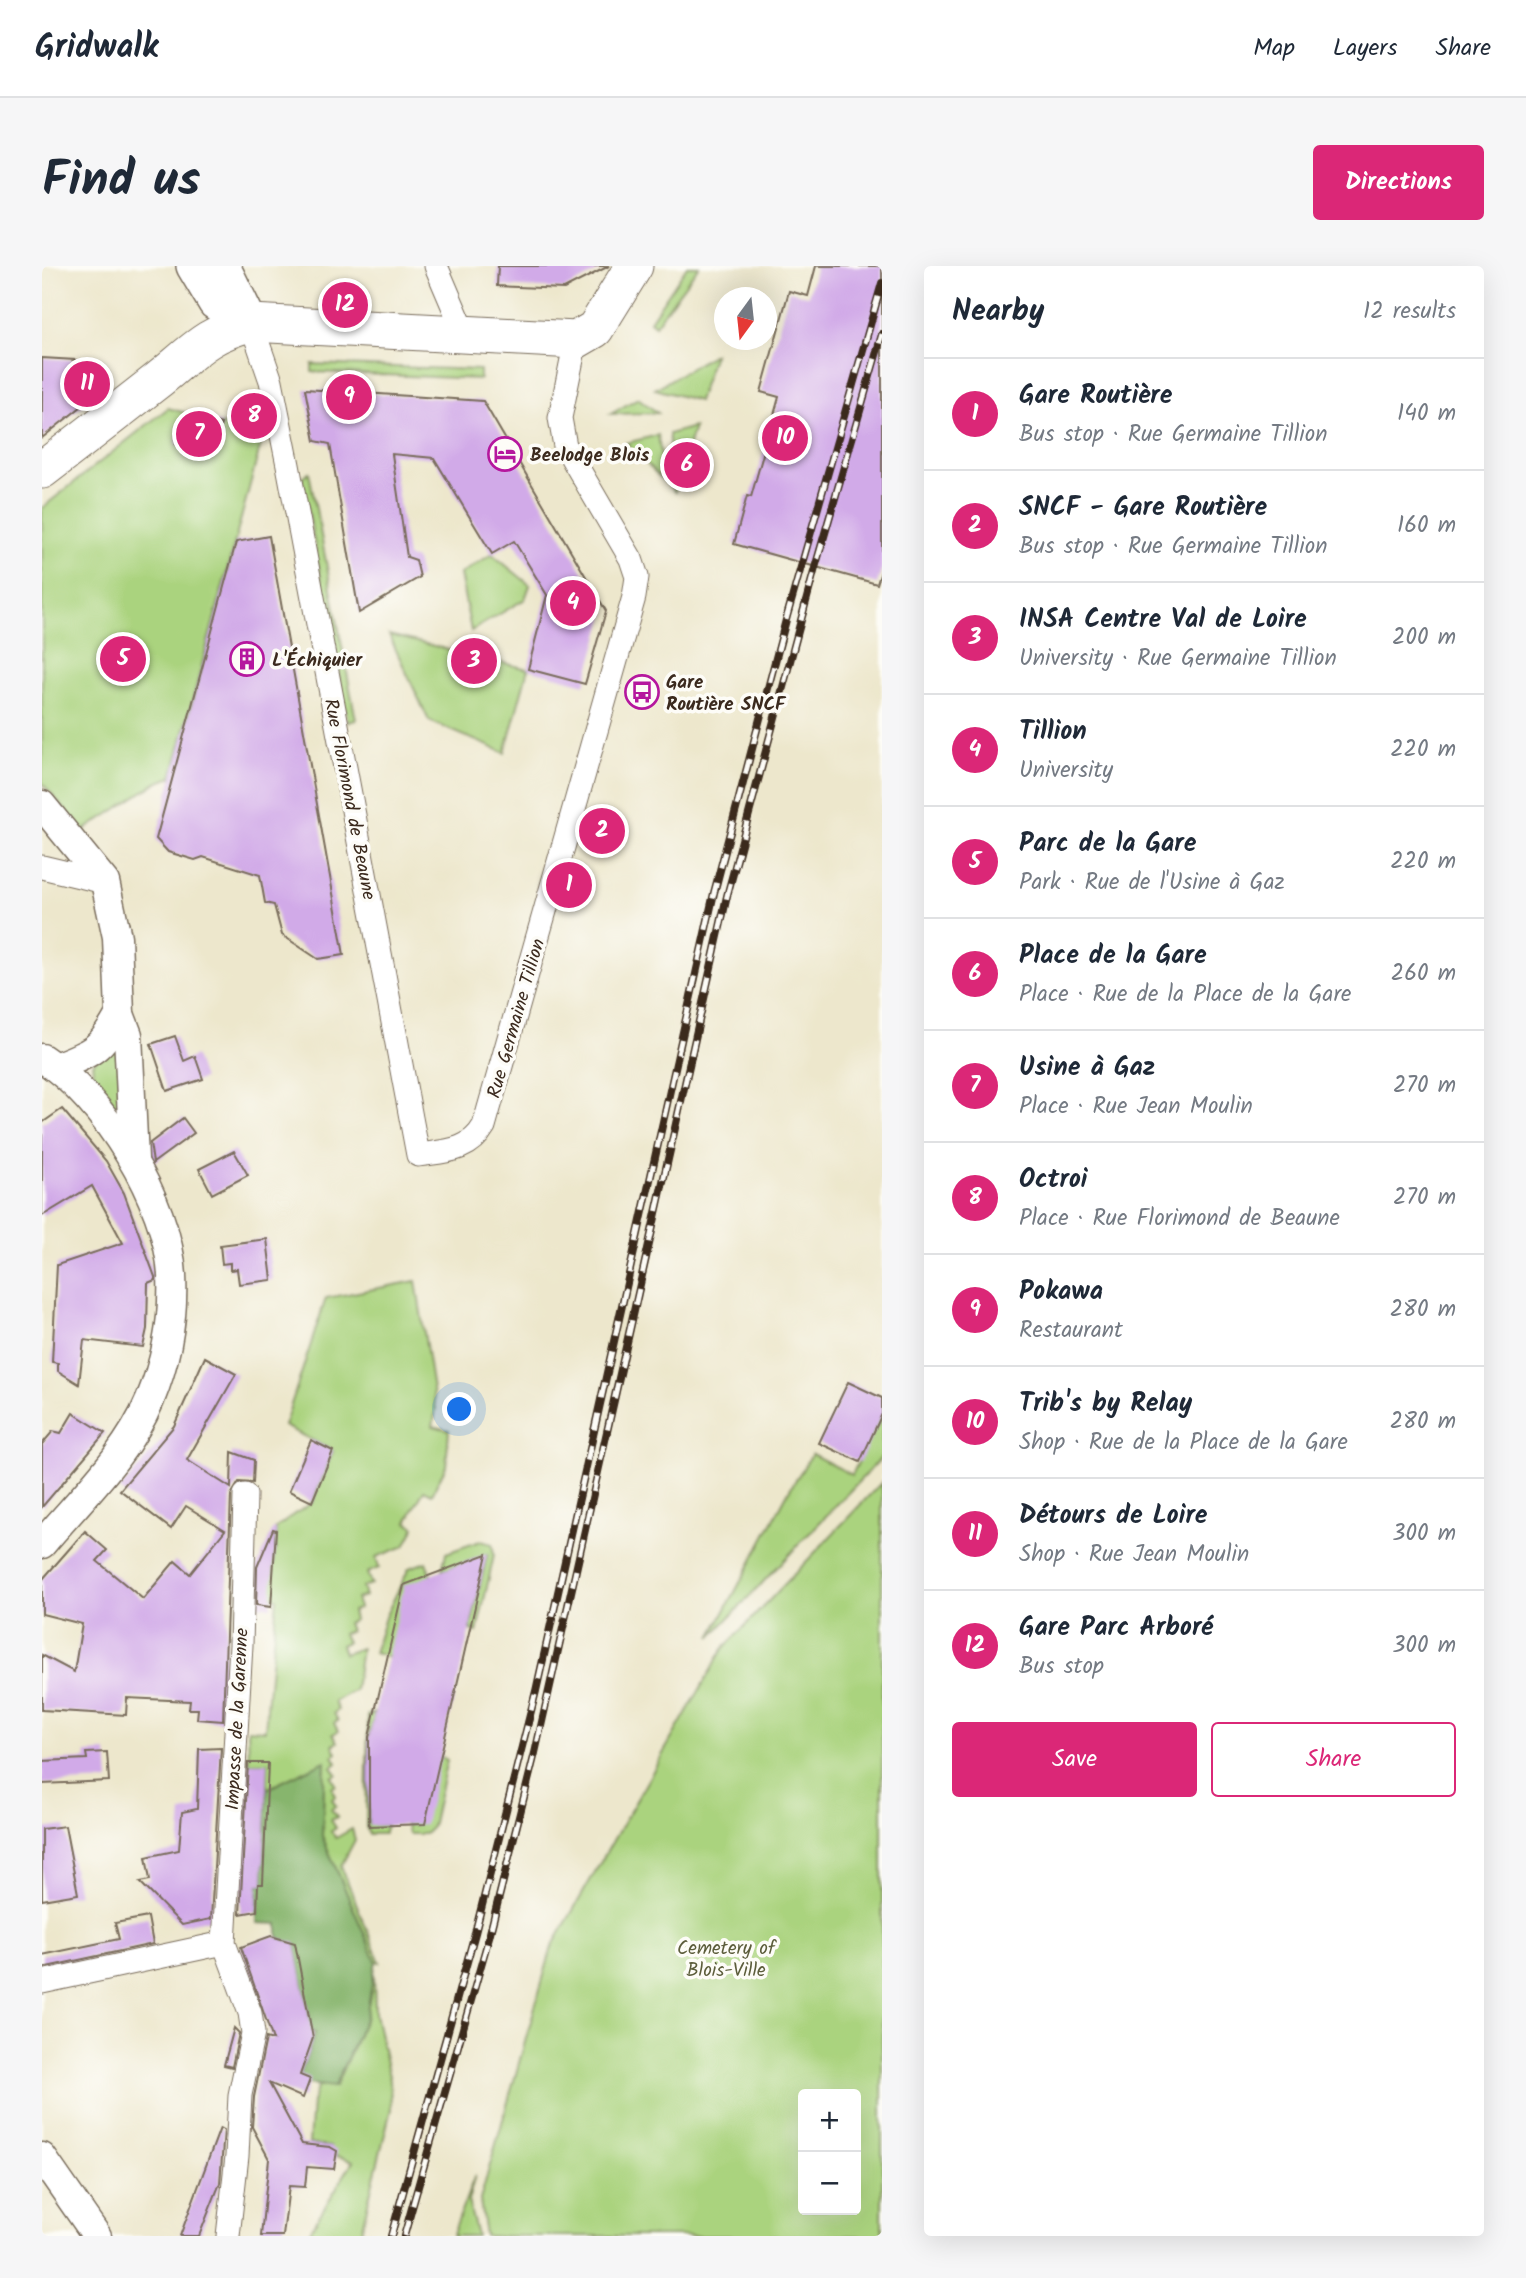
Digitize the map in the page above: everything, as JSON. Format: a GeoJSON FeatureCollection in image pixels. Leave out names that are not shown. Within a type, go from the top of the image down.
{"type":"FeatureCollection","features":[{"type":"Feature","properties":{"kind":"main road"},"geometry":{"type":"LineString","coordinates":[[193,266],[215,303],[251,323]]}},
{"type":"Feature","properties":{"kind":"main road"},"geometry":{"type":"LineString","coordinates":[[223,266],[251,323]]}},
{"type":"Feature","properties":{"kind":"main road"},"geometry":{"type":"LineString","coordinates":[[42,470],[163,376],[203,340],[226,329],[251,323],[576,341],[595,328],[634,266]]}},
{"type":"Feature","properties":{"kind":"street"},"geometry":{"type":"LineString","coordinates":[[436,266],[465,334]]}},
{"type":"Feature","properties":{"kind":"street","name":"Rue Florimond de Beaune"},"geometry":{"type":"LineString","coordinates":[[251,323],[271,381],[288,465],[418,1155]]}},
{"type":"Feature","properties":{"kind":"street","name":"Rue Germaine Tillion"},"geometry":{"type":"LineString","coordinates":[[418,1155],[464,1148],[476,1140],[484,1126],[624,634],[637,577],[631,559],[565,446],[560,429],[576,341]]}},
{"type":"Feature","properties":{"kind":"street"},"geometry":{"type":"LineString","coordinates":[[42,806],[104,881],[117,937],[120,1014],[128,1035],[134,1160]]}},
{"type":"Feature","properties":{"kind":"street"},"geometry":{"type":"LineString","coordinates":[[42,867],[104,881]]}},
{"type":"Feature","properties":{"kind":"street"},"geometry":{"type":"LineString","coordinates":[[49,1063],[87,1057],[108,1036],[120,1014]]}},
{"type":"Feature","properties":{"kind":"street"},"geometry":{"type":"LineString","coordinates":[[42,1544],[120,1452],[150,1401],[169,1340],[172,1274],[156,1209],[134,1160],[88,1097],[49,1063]]}},
{"type":"Feature","properties":{"kind":"street","name":"Impasse de la Garenne"},"geometry":{"type":"LineString","coordinates":[[228,2236],[237,2156],[240,2095],[253,2033],[250,2013],[224,1943],[241,1645],[245,1495]]}},
{"type":"Feature","properties":{"kind":"street"},"geometry":{"type":"LineString","coordinates":[[42,1982],[224,1943]]}},
{"type":"Feature","properties":{"kind":"street"},"geometry":{"type":"LineString","coordinates":[[42,2157],[97,2236]]}},
{"type":"Feature","properties":{"kind":"green space"},"geometry":{"type":"Polygon","coordinates":[[[687,266],[699,266],[655,325],[650,321],[687,266]]]}},
{"type":"Feature","properties":{"kind":"green space"},"geometry":{"type":"Polygon","coordinates":[[[714,354],[698,401],[655,389],[714,354]]]}},
{"type":"Feature","properties":{"kind":"green space"},"geometry":{"type":"Polygon","coordinates":[[[312,364],[480,370],[480,379],[312,372],[312,364]]]}},
{"type":"Feature","properties":{"kind":"green space"},"geometry":{"type":"Polygon","coordinates":[[[638,398],[658,413],[611,414],[638,398]]]}},
{"type":"Feature","properties":{"kind":"green space"},"geometry":{"type":"Polygon","coordinates":[[[168,408],[186,413],[176,443],[212,455],[221,424],[263,436],[172,777],[156,783],[83,831],[42,783],[42,508],[168,408]]]}},
{"type":"Feature","properties":{"kind":"green space"},"geometry":{"type":"Polygon","coordinates":[[[694,427],[675,492],[626,443],[658,435],[662,462],[669,461],[669,434],[694,427]]]}},
{"type":"Feature","properties":{"kind":"green space"},"geometry":{"type":"Polygon","coordinates":[[[309,472],[356,720],[348,722],[302,477],[309,472]]]}},
{"type":"Feature","properties":{"kind":"green space"},"geometry":{"type":"Polygon","coordinates":[[[492,554],[530,585],[525,599],[471,631],[460,574],[492,554]]]}},
{"type":"Feature","properties":{"kind":"green space"},"geometry":{"type":"Polygon","coordinates":[[[389,635],[528,669],[505,753],[429,721],[389,635]]]}},
{"type":"Feature","properties":{"kind":"green space"},"geometry":{"type":"Polygon","coordinates":[[[120,1035],[123,1106],[115,1106],[95,1083],[92,1064],[120,1035]]]}},
{"type":"Feature","properties":{"kind":"green space"},"geometry":{"type":"Polygon","coordinates":[[[416,1281],[436,1409],[433,1426],[449,1430],[446,1466],[432,1494],[424,1490],[407,1522],[415,1527],[405,1546],[376,1557],[379,1568],[367,1573],[371,1584],[362,1587],[365,1596],[356,1599],[359,1608],[352,1611],[354,1620],[347,1623],[350,1631],[343,1634],[347,1642],[341,1645],[344,1654],[361,1648],[355,1690],[334,1702],[338,1710],[334,1713],[338,1721],[334,1723],[338,1731],[333,1734],[338,1742],[333,1745],[337,1753],[333,1756],[337,1763],[332,1767],[337,1774],[332,1777],[336,1785],[332,1788],[336,1796],[332,1799],[336,1806],[331,1809],[337,1817],[331,1820],[336,1828],[331,1831],[336,1838],[352,1829],[355,1840],[341,1866],[380,1962],[376,1961],[322,1836],[325,1762],[267,1789],[268,1763],[249,1763],[248,1729],[265,1730],[277,1598],[264,1595],[273,1574],[276,1528],[312,1502],[333,1451],[284,1426],[326,1298],[416,1281]]]}},
{"type":"Feature","properties":{"kind":"green space"},"geometry":{"type":"Polygon","coordinates":[[[882,1414],[882,1457],[711,1637],[790,1489],[812,1454],[852,1475],[882,1414]]]}},
{"type":"Feature","properties":{"kind":"green space","name":"Cemetery of Blois-Ville"},"geometry":{"type":"Polygon","coordinates":[[[882,1482],[882,2236],[485,2236],[480,2200],[552,1947],[723,1649],[882,1482]]]}},
{"type":"Feature","properties":{"kind":"green space"},"geometry":{"type":"Polygon","coordinates":[[[480,1541],[492,1544],[494,1555],[477,1632],[470,1630],[487,1555],[442,1571],[446,1553],[480,1541]]]}},
{"type":"Feature","properties":{"kind":"green space"},"geometry":{"type":"Polygon","coordinates":[[[426,1562],[431,1575],[388,1657],[374,1653],[385,1617],[409,1568],[426,1562]]]}},
{"type":"Feature","properties":{"kind":"green space"},"geometry":{"type":"Polygon","coordinates":[[[375,1713],[369,1737],[369,1825],[387,1825],[384,1834],[369,1834],[366,1827],[368,1715],[375,1713]]]}},
{"type":"Feature","properties":{"kind":"green space"},"geometry":{"type":"Polygon","coordinates":[[[440,1756],[447,1760],[432,1827],[425,1834],[408,1834],[406,1825],[440,1756]]]}},
{"type":"Feature","properties":{"kind":"green space"},"geometry":{"type":"Polygon","coordinates":[[[325,1761],[322,1836],[376,1961],[366,2017],[334,2087],[308,2084],[300,2075],[315,2033],[288,2024],[309,2018],[295,1944],[278,1938],[278,1924],[257,1923],[258,1884],[263,1884],[267,1789],[325,1761]]]}},
{"type":"Feature","properties":{"kind":"green space"},"geometry":{"type":"Polygon","coordinates":[[[374,1972],[375,2014],[390,2081],[391,2109],[360,2236],[307,2236],[353,2161],[336,2156],[330,2147],[309,2144],[312,2102],[318,2086],[335,2087],[366,2017],[374,1972]]]}},
{"type":"Feature","properties":{"kind":"green space"},"geometry":{"type":"Polygon","coordinates":[[[475,2175],[468,2201],[477,2236],[452,2236],[475,2175]]]}},
{"type":"Feature","properties":{"kind":"building"},"geometry":{"type":"Polygon","coordinates":[[[498,266],[609,266],[564,289],[497,286],[498,266]]]}},
{"type":"Feature","properties":{"kind":"building"},"geometry":{"type":"Polygon","coordinates":[[[816,266],[882,266],[882,568],[877,584],[734,544],[747,496],[751,497],[779,397],[761,392],[773,350],[777,350],[777,334],[789,291],[808,296],[816,266]]]}},
{"type":"Feature","properties":{"kind":"building"},"geometry":{"type":"Polygon","coordinates":[[[42,358],[76,360],[102,390],[42,438],[42,358]]]}},
{"type":"Feature","properties":{"kind":"building"},"geometry":{"type":"Polygon","coordinates":[[[305,389],[483,401],[606,611],[585,684],[528,669],[547,595],[514,541],[492,554],[434,458],[392,454],[407,557],[416,560],[420,577],[359,613],[330,444],[315,441],[305,389]]]}},
{"type":"Feature","properties":{"kind":"building"},"geometry":{"type":"Polygon","coordinates":[[[186,413],[221,424],[212,455],[176,444],[186,413]]]}},
{"type":"Feature","properties":{"kind":"building","name":"L'Échiquier"},"geometry":{"type":"Polygon","coordinates":[[[269,536],[344,955],[318,959],[282,935],[274,905],[265,903],[260,875],[203,857],[195,860],[168,852],[156,839],[236,542],[269,536]]]}},
{"type":"Feature","properties":{"kind":"building"},"geometry":{"type":"Polygon","coordinates":[[[175,1036],[184,1061],[195,1056],[203,1079],[167,1091],[151,1044],[175,1036]]]}},
{"type":"Feature","properties":{"kind":"building"},"geometry":{"type":"Polygon","coordinates":[[[62,1109],[106,1161],[124,1193],[155,1277],[155,1280],[148,1283],[147,1329],[143,1347],[84,1340],[79,1384],[58,1371],[58,1363],[52,1362],[57,1265],[123,1243],[92,1186],[42,1216],[42,1123],[62,1109]]]}},
{"type":"Feature","properties":{"kind":"building"},"geometry":{"type":"Polygon","coordinates":[[[183,1118],[194,1133],[153,1163],[150,1143],[183,1118]]]}},
{"type":"Feature","properties":{"kind":"building"},"geometry":{"type":"Polygon","coordinates":[[[234,1151],[248,1175],[212,1194],[199,1169],[234,1151]]]}},
{"type":"Feature","properties":{"kind":"building"},"geometry":{"type":"Polygon","coordinates":[[[267,1239],[272,1280],[239,1284],[237,1269],[230,1270],[230,1263],[222,1264],[220,1245],[267,1239]]]}},
{"type":"Feature","properties":{"kind":"building"},"geometry":{"type":"Polygon","coordinates":[[[205,1357],[236,1374],[187,1460],[231,1488],[232,1452],[254,1460],[253,1483],[239,1482],[231,1495],[223,1721],[197,1719],[198,1709],[189,1709],[190,1701],[127,1698],[126,1715],[42,1710],[42,1655],[74,1672],[82,1624],[42,1614],[42,1580],[85,1531],[107,1550],[97,1561],[143,1599],[175,1561],[190,1574],[225,1530],[186,1506],[171,1529],[120,1490],[174,1426],[205,1357]]]}},
{"type":"Feature","properties":{"kind":"building"},"geometry":{"type":"Polygon","coordinates":[[[848,1382],[882,1398],[882,1414],[860,1462],[819,1443],[848,1382]]]}},
{"type":"Feature","properties":{"kind":"building"},"geometry":{"type":"Polygon","coordinates":[[[73,1413],[105,1433],[42,1507],[42,1444],[53,1431],[61,1433],[73,1413]]]}},
{"type":"Feature","properties":{"kind":"building"},"geometry":{"type":"Polygon","coordinates":[[[311,1440],[333,1451],[312,1502],[289,1491],[311,1440]]]}},
{"type":"Feature","properties":{"kind":"building"},"geometry":{"type":"Polygon","coordinates":[[[273,1529],[276,1530],[271,1607],[256,1605],[257,1567],[273,1529]]]}},
{"type":"Feature","properties":{"kind":"building"},"geometry":{"type":"Polygon","coordinates":[[[487,1554],[425,1824],[369,1826],[369,1737],[404,1585],[487,1554]]]}},
{"type":"Feature","properties":{"kind":"building"},"geometry":{"type":"Polygon","coordinates":[[[221,1748],[211,1919],[182,1925],[140,1882],[150,1880],[146,1857],[179,1850],[182,1812],[197,1809],[199,1749],[221,1748]]]}},
{"type":"Feature","properties":{"kind":"building"},"geometry":{"type":"Polygon","coordinates":[[[107,1752],[109,1781],[42,1784],[42,1761],[87,1759],[86,1753],[107,1752]]]}},
{"type":"Feature","properties":{"kind":"building"},"geometry":{"type":"Polygon","coordinates":[[[248,1763],[268,1763],[263,1884],[258,1884],[257,1911],[240,1914],[248,1763]]]}},
{"type":"Feature","properties":{"kind":"building"},"geometry":{"type":"Polygon","coordinates":[[[65,1826],[78,1894],[42,1900],[42,1829],[65,1826]]]}},
{"type":"Feature","properties":{"kind":"building"},"geometry":{"type":"Polygon","coordinates":[[[148,1917],[153,1944],[42,1968],[42,1955],[119,1939],[115,1923],[148,1917]]]}},
{"type":"Feature","properties":{"kind":"building"},"geometry":{"type":"Polygon","coordinates":[[[271,1936],[295,1943],[313,2038],[300,2075],[310,2079],[303,2098],[269,2083],[302,2144],[330,2147],[337,2151],[334,2169],[307,2167],[305,2187],[289,2186],[283,2236],[261,2236],[269,2159],[252,2127],[254,2097],[266,2038],[273,2040],[241,1947],[271,1936]]]}},
{"type":"Feature","properties":{"kind":"building"},"geometry":{"type":"Polygon","coordinates":[[[234,2028],[239,2033],[232,2067],[224,2065],[234,2028]]]}},
{"type":"Feature","properties":{"kind":"building"},"geometry":{"type":"Polygon","coordinates":[[[220,2128],[224,2130],[220,2183],[199,2236],[180,2236],[220,2128]]]}},
{"type":"Feature","properties":{"kind":"railway"},"geometry":{"type":"LineString","coordinates":[[391,2236],[475,1933],[536,1691],[714,893],[787,616],[882,283]]}},
{"type":"Feature","properties":{"kind":"railway"},"geometry":{"type":"LineString","coordinates":[[404,2236],[489,1937],[535,1753],[727,896],[815,568],[882,334]]}},
{"type":"Feature","properties":{"kind":"place","name":"Gare Parc Arboré"},"geometry":{"type":"Point","coordinates":[345,305]}},
{"type":"Feature","properties":{"kind":"place","name":"Détours de Loire"},"geometry":{"type":"Point","coordinates":[87,384]}},
{"type":"Feature","properties":{"kind":"place","name":"Pokawa"},"geometry":{"type":"Point","coordinates":[349,397]}},
{"type":"Feature","properties":{"kind":"place","name":"Octroi"},"geometry":{"type":"Point","coordinates":[254,416]}},
{"type":"Feature","properties":{"kind":"place","name":"Usine à Gaz"},"geometry":{"type":"Point","coordinates":[199,434]}},
{"type":"Feature","properties":{"kind":"place","name":"Trib's by Relay"},"geometry":{"type":"Point","coordinates":[785,438]}},
{"type":"Feature","properties":{"kind":"place","name":"Beelodge Blois"},"geometry":{"type":"Point","coordinates":[505,454]}},
{"type":"Feature","properties":{"kind":"place","name":"Place de la Gare"},"geometry":{"type":"Point","coordinates":[687,465]}},
{"type":"Feature","properties":{"kind":"place","name":"Tillion"},"geometry":{"type":"Point","coordinates":[573,603]}},
{"type":"Feature","properties":{"kind":"place","name":"Parc de la Gare"},"geometry":{"type":"Point","coordinates":[123,659]}},
{"type":"Feature","properties":{"kind":"place","name":"L'Échiquier"},"geometry":{"type":"Point","coordinates":[247,659]}},
{"type":"Feature","properties":{"kind":"place","name":"INSA Centre Val de Loire"},"geometry":{"type":"Point","coordinates":[474,661]}},
{"type":"Feature","properties":{"kind":"place","name":"Gare Routière SNCF"},"geometry":{"type":"Point","coordinates":[642,692]}},
{"type":"Feature","properties":{"kind":"place","name":"SNCF - Gare Routière"},"geometry":{"type":"Point","coordinates":[602,831]}},
{"type":"Feature","properties":{"kind":"place","name":"Gare Routière"},"geometry":{"type":"Point","coordinates":[569,885]}}]}
